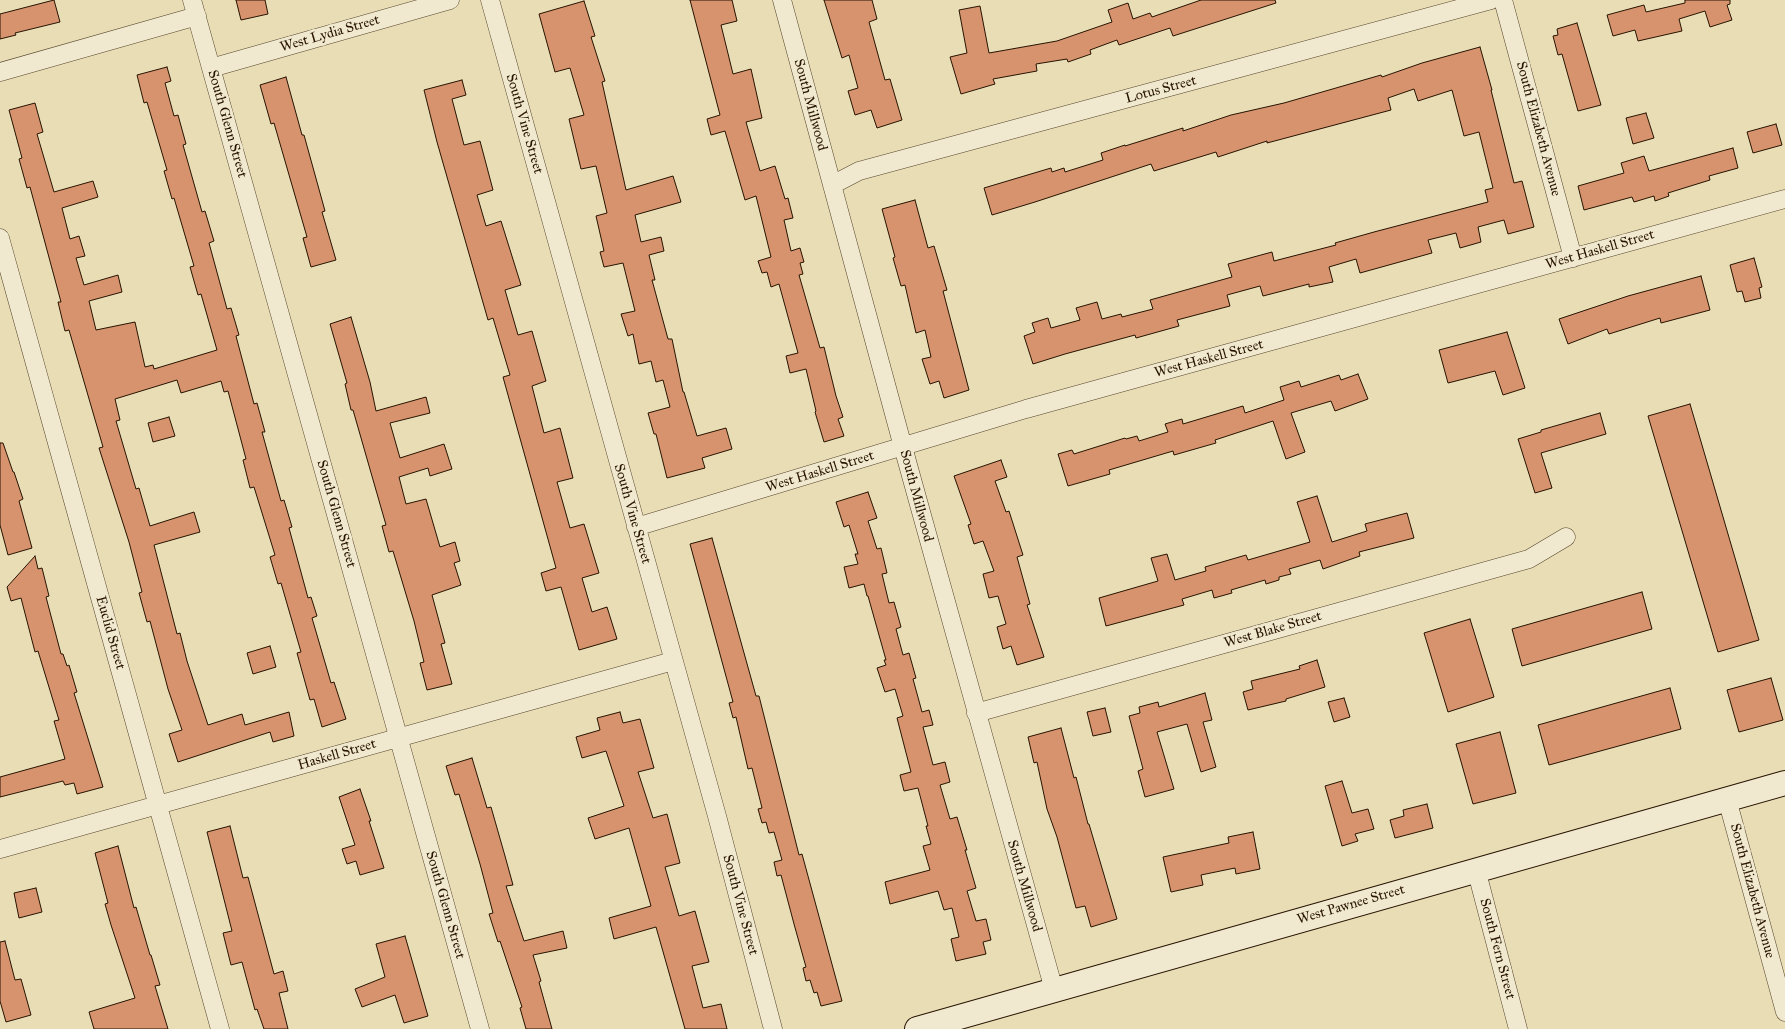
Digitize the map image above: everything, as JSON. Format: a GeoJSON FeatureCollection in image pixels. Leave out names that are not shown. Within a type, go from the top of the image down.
{"type":"FeatureCollection","features":[{"type":"Feature","properties":{"kind":"main road","name":"West Pawnee Street"},"geometry":{"type":"LineString","coordinates":[[917,1029],[1785,783]]}},
{"type":"Feature","properties":{"kind":"street","name":"West Lydia Street"},"geometry":{"type":"LineString","coordinates":[[211,68],[450,0]]}},
{"type":"Feature","properties":{"kind":"street","name":"South Vine Street"},"geometry":{"type":"LineString","coordinates":[[490,0],[717,816],[772,1029]]}},
{"type":"Feature","properties":{"kind":"street","name":"South Millwood"},"geometry":{"type":"LineString","coordinates":[[782,0],[976,713],[1054,990]]}},
{"type":"Feature","properties":{"kind":"street","name":"Lotus Street"},"geometry":{"type":"LineString","coordinates":[[832,185],[859,171],[1492,0]]}},
{"type":"Feature","properties":{"kind":"street","name":"South Elizabeth Avenue"},"geometry":{"type":"LineString","coordinates":[[1503,0],[1573,258]]}},
{"type":"Feature","properties":{"kind":"street","name":"South Glenn Street"},"geometry":{"type":"LineString","coordinates":[[195,8],[480,1029]]}},
{"type":"Feature","properties":{"kind":"street"},"geometry":{"type":"LineString","coordinates":[[0,72],[195,8]]}},
{"type":"Feature","properties":{"kind":"street","name":"West Haskell Street"},"geometry":{"type":"LineString","coordinates":[[636,527],[1026,409],[1785,199]]}},
{"type":"Feature","properties":{"kind":"street","name":"Euclid Street"},"geometry":{"type":"LineString","coordinates":[[0,238],[220,1029]]}},
{"type":"Feature","properties":{"kind":"street","name":"West Blake Street"},"geometry":{"type":"LineString","coordinates":[[976,713],[1528,558],[1566,537]]}},
{"type":"Feature","properties":{"kind":"street","name":"Haskell Street"},"geometry":{"type":"LineString","coordinates":[[0,849],[674,661]]}},
{"type":"Feature","properties":{"kind":"street","name":"South Elizabeth Avenue"},"geometry":{"type":"LineString","coordinates":[[1727,799],[1785,1012]]}},
{"type":"Feature","properties":{"kind":"street","name":"South Fern Street"},"geometry":{"type":"LineString","coordinates":[[1476,870],[1518,1029]]}},
{"type":"Feature","properties":{"kind":"building"},"geometry":{"type":"Polygon","coordinates":[[[54,0],[60,22],[15,33],[16,35],[0,39],[0,14],[54,0]]]}},
{"type":"Feature","properties":{"kind":"building"},"geometry":{"type":"Polygon","coordinates":[[[236,0],[265,0],[268,14],[241,20],[236,0]]]}},
{"type":"Feature","properties":{"kind":"building"},"geometry":{"type":"Polygon","coordinates":[[[690,0],[732,0],[737,21],[721,25],[733,74],[751,69],[762,118],[746,122],[760,171],[775,166],[785,199],[788,198],[793,218],[784,220],[791,251],[800,248],[804,262],[800,263],[803,274],[799,275],[820,348],[824,347],[843,417],[838,419],[844,436],[824,442],[815,412],[806,369],[790,373],[786,356],[798,353],[779,284],[771,287],[767,272],[762,273],[758,261],[771,257],[756,196],[745,200],[725,131],[711,135],[707,119],[720,115],[690,0]]]}},
{"type":"Feature","properties":{"kind":"building"},"geometry":{"type":"Polygon","coordinates":[[[824,0],[872,0],[877,19],[869,22],[885,80],[890,79],[902,120],[877,128],[871,110],[855,115],[848,91],[858,88],[849,55],[842,58],[824,0]]]}},
{"type":"Feature","properties":{"kind":"building"},"geometry":{"type":"Polygon","coordinates":[[[1201,0],[1275,0],[1276,3],[1173,36],[1170,28],[1119,45],[1117,40],[1090,50],[1091,54],[1068,62],[1067,59],[1036,64],[1037,71],[993,79],[995,84],[961,94],[950,57],[967,53],[959,10],[980,6],[989,53],[1057,41],[1112,22],[1108,10],[1128,3],[1133,19],[1150,13],[1152,17],[1201,0]]]}},
{"type":"Feature","properties":{"kind":"building"},"geometry":{"type":"Polygon","coordinates":[[[1685,0],[1730,0],[1730,4],[1727,5],[1732,20],[1710,27],[1705,11],[1679,19],[1682,31],[1638,41],[1635,30],[1613,36],[1607,15],[1644,5],[1646,12],[1685,3],[1685,0]]]}},
{"type":"Feature","properties":{"kind":"building"},"geometry":{"type":"Polygon","coordinates":[[[584,1],[595,36],[591,37],[605,81],[602,82],[626,190],[673,176],[681,202],[635,215],[641,242],[661,237],[664,251],[649,255],[655,280],[652,280],[668,339],[672,339],[683,392],[697,436],[726,428],[732,449],[702,458],[705,468],[667,478],[656,434],[654,434],[648,413],[670,407],[663,380],[656,382],[651,361],[639,364],[633,334],[628,336],[621,314],[635,311],[623,263],[604,267],[600,252],[604,251],[596,216],[607,213],[596,166],[581,169],[569,119],[584,115],[570,68],[555,72],[539,14],[584,1]]]}},
{"type":"Feature","properties":{"kind":"building"},"geometry":{"type":"Polygon","coordinates":[[[1577,23],[1601,105],[1578,111],[1562,54],[1558,55],[1553,36],[1558,35],[1557,29],[1577,23]]]}},
{"type":"Feature","properties":{"kind":"building"},"geometry":{"type":"Polygon","coordinates":[[[1480,47],[1514,183],[1522,181],[1534,227],[1508,234],[1504,220],[1478,227],[1481,242],[1460,248],[1456,233],[1428,240],[1432,253],[1360,273],[1356,259],[1329,267],[1333,282],[1309,287],[1309,284],[1263,296],[1260,286],[1227,295],[1230,306],[1177,320],[1179,326],[1136,338],[1135,335],[1033,364],[1024,336],[1035,332],[1032,323],[1048,318],[1051,328],[1080,320],[1076,308],[1097,302],[1102,319],[1121,314],[1122,317],[1153,309],[1150,300],[1232,277],[1228,264],[1272,252],[1274,261],[1488,202],[1485,190],[1493,188],[1479,132],[1464,136],[1452,90],[1418,101],[1414,89],[1388,98],[1391,110],[1267,143],[1267,141],[1218,157],[1216,152],[1154,171],[1151,164],[992,215],[984,188],[1051,168],[1052,172],[1064,168],[1065,172],[1103,160],[1101,153],[1125,145],[1183,128],[1183,131],[1231,115],[1284,103],[1381,75],[1382,77],[1422,63],[1480,47]]]}},
{"type":"Feature","properties":{"kind":"building"},"geometry":{"type":"Polygon","coordinates":[[[167,67],[171,81],[165,83],[174,116],[178,115],[186,144],[183,145],[202,212],[205,211],[214,241],[209,243],[227,309],[231,308],[239,335],[236,336],[254,404],[257,403],[265,432],[262,432],[281,501],[284,500],[292,527],[289,528],[308,598],[311,597],[317,616],[312,618],[331,683],[334,682],[346,719],[322,727],[314,699],[310,700],[297,653],[301,652],[281,583],[278,584],[270,557],[275,555],[254,487],[250,488],[243,460],[246,459],[228,391],[224,392],[221,381],[181,393],[177,380],[115,399],[120,420],[116,421],[136,489],[139,488],[150,526],[194,512],[200,532],[154,545],[177,634],[180,633],[208,725],[242,714],[245,725],[289,712],[294,736],[273,742],[270,732],[178,762],[169,734],[182,730],[168,689],[150,621],[147,622],[139,593],[142,592],[129,542],[99,448],[103,447],[69,330],[65,331],[58,302],[61,302],[30,187],[27,188],[19,159],[22,158],[9,110],[35,103],[43,132],[37,134],[54,192],[93,181],[98,197],[62,208],[70,239],[79,236],[85,256],[76,258],[84,285],[118,275],[122,292],[89,301],[96,330],[135,322],[145,367],[153,365],[154,369],[217,350],[201,294],[198,295],[190,267],[194,266],[174,198],[172,199],[164,171],[167,170],[147,102],[144,103],[137,75],[167,67]]]}},
{"type":"Feature","properties":{"kind":"building"},"geometry":{"type":"Polygon","coordinates":[[[286,77],[325,211],[322,212],[336,260],[311,267],[303,238],[307,237],[274,123],[271,124],[260,85],[286,77]]]}},
{"type":"Feature","properties":{"kind":"building"},"geometry":{"type":"Polygon","coordinates":[[[462,80],[466,95],[452,99],[464,145],[480,141],[493,190],[477,195],[486,226],[501,221],[521,285],[505,290],[518,335],[532,331],[546,381],[532,386],[544,433],[560,428],[573,478],[557,482],[570,528],[584,524],[599,573],[582,578],[592,612],[607,607],[617,639],[579,650],[561,587],[546,591],[541,573],[556,568],[503,377],[510,375],[493,318],[488,320],[424,90],[462,80]]]}},
{"type":"Feature","properties":{"kind":"building"},"geometry":{"type":"Polygon","coordinates":[[[1646,113],[1654,138],[1633,144],[1626,118],[1646,113]]]}},
{"type":"Feature","properties":{"kind":"building"},"geometry":{"type":"Polygon","coordinates":[[[1776,124],[1782,145],[1753,153],[1747,132],[1776,124]]]}},
{"type":"Feature","properties":{"kind":"building"},"geometry":{"type":"Polygon","coordinates":[[[1733,148],[1738,168],[1709,176],[1710,180],[1668,193],[1669,196],[1655,201],[1654,196],[1634,202],[1632,197],[1584,210],[1578,186],[1624,173],[1621,163],[1644,156],[1649,171],[1733,148]]]}},
{"type":"Feature","properties":{"kind":"building"},"geometry":{"type":"Polygon","coordinates":[[[915,200],[928,248],[934,246],[947,290],[943,291],[969,390],[944,398],[939,381],[930,384],[922,359],[931,357],[925,330],[916,333],[905,285],[901,286],[893,258],[895,257],[882,209],[915,200]]]}},
{"type":"Feature","properties":{"kind":"building"},"geometry":{"type":"Polygon","coordinates":[[[1754,258],[1762,287],[1759,288],[1761,298],[1745,302],[1742,291],[1737,292],[1730,265],[1754,258]]]}},
{"type":"Feature","properties":{"kind":"building"},"geometry":{"type":"Polygon","coordinates":[[[1701,276],[1710,310],[1661,323],[1660,318],[1609,334],[1607,329],[1568,344],[1559,319],[1628,296],[1701,276]]]}},
{"type":"Feature","properties":{"kind":"building"},"geometry":{"type":"Polygon","coordinates":[[[351,317],[370,382],[376,411],[426,397],[430,413],[390,423],[400,458],[444,444],[452,469],[430,476],[428,468],[399,477],[406,504],[426,499],[440,547],[455,542],[460,561],[454,563],[461,585],[432,595],[445,643],[441,644],[452,684],[427,690],[420,663],[424,662],[414,621],[393,551],[389,552],[382,526],[386,525],[353,410],[351,410],[345,384],[347,383],[330,324],[351,317]]]}},
{"type":"Feature","properties":{"kind":"building"},"geometry":{"type":"Polygon","coordinates":[[[1507,332],[1525,388],[1503,395],[1495,371],[1448,383],[1439,350],[1507,332]]]}},
{"type":"Feature","properties":{"kind":"building"},"geometry":{"type":"Polygon","coordinates":[[[1358,374],[1368,399],[1335,411],[1331,401],[1291,413],[1305,452],[1286,459],[1273,421],[1215,440],[1216,443],[1174,455],[1173,451],[1109,470],[1110,474],[1068,486],[1058,454],[1072,450],[1074,454],[1137,436],[1139,441],[1168,432],[1165,424],[1182,419],[1183,424],[1243,406],[1245,413],[1284,400],[1280,387],[1299,381],[1301,387],[1339,375],[1341,380],[1358,374]]]}},
{"type":"Feature","properties":{"kind":"building"},"geometry":{"type":"Polygon","coordinates":[[[1690,404],[1759,640],[1718,652],[1648,416],[1690,404]]]}},
{"type":"Feature","properties":{"kind":"building"},"geometry":{"type":"Polygon","coordinates":[[[1600,413],[1606,434],[1541,453],[1552,488],[1535,493],[1518,439],[1541,432],[1541,430],[1600,413]]]}},
{"type":"Feature","properties":{"kind":"building"},"geometry":{"type":"Polygon","coordinates":[[[169,417],[175,436],[153,442],[148,423],[169,417]]]}},
{"type":"Feature","properties":{"kind":"building"},"geometry":{"type":"Polygon","coordinates":[[[0,443],[3,443],[23,499],[19,501],[32,548],[8,555],[0,525],[0,443]]]}},
{"type":"Feature","properties":{"kind":"building"},"geometry":{"type":"Polygon","coordinates":[[[1001,460],[1007,477],[995,481],[1006,512],[1009,511],[1023,555],[1017,557],[1030,604],[1027,605],[1044,657],[1017,665],[1011,646],[1003,649],[997,627],[1006,624],[998,596],[989,598],[983,574],[994,571],[983,541],[974,544],[968,525],[971,524],[954,476],[1001,460]]]}},
{"type":"Feature","properties":{"kind":"building"},"geometry":{"type":"Polygon","coordinates":[[[868,492],[877,518],[868,521],[877,549],[881,548],[887,573],[882,574],[889,603],[894,602],[901,627],[896,629],[903,655],[909,653],[916,678],[913,679],[922,712],[929,710],[933,725],[923,727],[933,765],[945,762],[950,782],[940,785],[950,819],[957,817],[967,850],[965,850],[976,888],[967,891],[976,921],[986,919],[991,940],[983,942],[986,954],[956,961],[951,939],[959,937],[952,908],[944,910],[938,891],[890,904],[885,882],[930,870],[923,846],[931,844],[918,788],[904,791],[900,775],[911,772],[897,718],[903,716],[895,689],[885,692],[877,668],[886,665],[884,660],[886,660],[868,596],[864,584],[849,588],[844,567],[858,564],[855,554],[858,554],[849,525],[844,527],[836,502],[868,492]]]}},
{"type":"Feature","properties":{"kind":"building"},"geometry":{"type":"Polygon","coordinates":[[[1317,496],[1332,542],[1367,531],[1365,524],[1407,513],[1414,538],[1359,552],[1360,556],[1323,569],[1320,560],[1289,569],[1291,574],[1279,577],[1279,580],[1266,584],[1265,580],[1231,590],[1232,593],[1214,598],[1212,590],[1182,599],[1184,605],[1106,626],[1099,598],[1158,581],[1151,558],[1167,554],[1175,580],[1206,571],[1205,567],[1246,555],[1248,560],[1310,542],[1297,502],[1317,496]]]}},
{"type":"Feature","properties":{"kind":"building"},"geometry":{"type":"Polygon","coordinates":[[[712,538],[756,696],[759,696],[799,855],[802,854],[842,1001],[821,1006],[817,992],[814,993],[810,980],[806,981],[803,968],[806,967],[781,875],[777,876],[774,862],[782,860],[774,832],[769,833],[766,822],[762,823],[758,809],[762,808],[752,768],[748,769],[736,717],[733,718],[729,703],[733,702],[690,544],[712,538]]]}},
{"type":"Feature","properties":{"kind":"building"},"geometry":{"type":"Polygon","coordinates":[[[35,556],[38,569],[42,568],[49,596],[46,597],[61,654],[63,654],[67,666],[69,665],[77,692],[74,693],[103,787],[77,794],[74,783],[65,785],[63,781],[0,797],[0,777],[65,759],[54,721],[59,720],[38,651],[35,652],[21,598],[11,601],[7,587],[35,556]]]}},
{"type":"Feature","properties":{"kind":"building"},"geometry":{"type":"Polygon","coordinates":[[[1642,592],[1652,629],[1522,666],[1512,629],[1642,592]]]}},
{"type":"Feature","properties":{"kind":"building"},"geometry":{"type":"Polygon","coordinates":[[[1470,619],[1494,697],[1448,712],[1424,633],[1470,619]]]}},
{"type":"Feature","properties":{"kind":"building"},"geometry":{"type":"Polygon","coordinates":[[[270,646],[276,667],[253,674],[247,653],[270,646]]]}},
{"type":"Feature","properties":{"kind":"building"},"geometry":{"type":"Polygon","coordinates":[[[1317,660],[1325,687],[1286,699],[1286,701],[1248,710],[1243,692],[1253,689],[1251,681],[1300,669],[1299,666],[1317,660]]]}},
{"type":"Feature","properties":{"kind":"building"},"geometry":{"type":"Polygon","coordinates":[[[1771,678],[1783,720],[1739,732],[1727,690],[1771,678]]]}},
{"type":"Feature","properties":{"kind":"building"},"geometry":{"type":"Polygon","coordinates":[[[1670,688],[1681,729],[1549,765],[1538,725],[1670,688]]]}},
{"type":"Feature","properties":{"kind":"building"},"geometry":{"type":"Polygon","coordinates":[[[1205,693],[1212,720],[1203,722],[1216,767],[1201,772],[1187,724],[1157,732],[1174,789],[1145,797],[1138,771],[1143,769],[1129,716],[1140,713],[1139,707],[1158,702],[1159,707],[1205,693]]]}},
{"type":"Feature","properties":{"kind":"building"},"geometry":{"type":"Polygon","coordinates":[[[1344,698],[1350,717],[1334,722],[1328,702],[1344,698]]]}},
{"type":"Feature","properties":{"kind":"building"},"geometry":{"type":"Polygon","coordinates":[[[1105,708],[1111,732],[1093,736],[1087,712],[1105,708]]]}},
{"type":"Feature","properties":{"kind":"building"},"geometry":{"type":"Polygon","coordinates":[[[620,712],[623,723],[640,719],[654,768],[638,772],[653,818],[667,814],[680,863],[665,867],[679,916],[695,911],[709,962],[692,966],[703,1008],[721,1004],[727,1029],[685,1029],[656,927],[614,939],[609,918],[651,906],[629,828],[595,839],[588,818],[624,806],[606,751],[582,758],[576,737],[600,730],[597,718],[620,712]]]}},
{"type":"Feature","properties":{"kind":"building"},"geometry":{"type":"Polygon","coordinates":[[[1061,728],[1074,778],[1076,777],[1088,824],[1117,919],[1091,927],[1085,906],[1076,908],[1057,837],[1047,809],[1037,762],[1034,763],[1028,737],[1061,728]]]}},
{"type":"Feature","properties":{"kind":"building"},"geometry":{"type":"Polygon","coordinates":[[[1500,732],[1516,793],[1473,804],[1456,744],[1500,732]]]}},
{"type":"Feature","properties":{"kind":"building"},"geometry":{"type":"Polygon","coordinates":[[[472,758],[487,808],[491,807],[505,856],[513,885],[506,886],[524,941],[563,931],[567,948],[533,955],[552,1029],[526,1029],[520,1008],[522,1007],[489,914],[493,913],[480,864],[459,794],[455,795],[446,766],[472,758]]]}},
{"type":"Feature","properties":{"kind":"building"},"geometry":{"type":"Polygon","coordinates":[[[1342,781],[1352,813],[1368,809],[1374,829],[1355,834],[1358,841],[1342,846],[1325,786],[1342,781]]]}},
{"type":"Feature","properties":{"kind":"building"},"geometry":{"type":"Polygon","coordinates":[[[360,789],[384,868],[360,875],[356,861],[347,864],[342,849],[355,845],[339,797],[360,789]]]}},
{"type":"Feature","properties":{"kind":"building"},"geometry":{"type":"Polygon","coordinates":[[[1427,804],[1433,828],[1395,838],[1390,820],[1404,816],[1403,810],[1427,804]]]}},
{"type":"Feature","properties":{"kind":"building"},"geometry":{"type":"Polygon","coordinates":[[[230,826],[243,878],[248,877],[274,974],[283,971],[288,991],[279,993],[288,1029],[264,1029],[257,1009],[255,1010],[242,962],[231,965],[223,933],[232,931],[207,832],[230,826]]]}},
{"type":"Feature","properties":{"kind":"building"},"geometry":{"type":"Polygon","coordinates":[[[1253,832],[1260,869],[1236,874],[1235,868],[1201,875],[1203,885],[1171,892],[1163,857],[1229,843],[1228,837],[1253,832]]]}},
{"type":"Feature","properties":{"kind":"building"},"geometry":{"type":"Polygon","coordinates":[[[118,846],[134,908],[136,907],[160,985],[155,986],[168,1029],[94,1029],[89,1012],[135,998],[105,904],[108,903],[95,853],[118,846]]]}},
{"type":"Feature","properties":{"kind":"building"},"geometry":{"type":"Polygon","coordinates":[[[36,888],[42,912],[19,918],[14,893],[36,888]]]}},
{"type":"Feature","properties":{"kind":"building"},"geometry":{"type":"Polygon","coordinates":[[[405,936],[428,1016],[404,1023],[395,995],[362,1007],[355,989],[385,977],[376,944],[405,936]]]}},
{"type":"Feature","properties":{"kind":"building"},"geometry":{"type":"Polygon","coordinates":[[[5,941],[15,980],[21,979],[31,1015],[6,1022],[0,1001],[0,942],[5,941]]]}}]}
